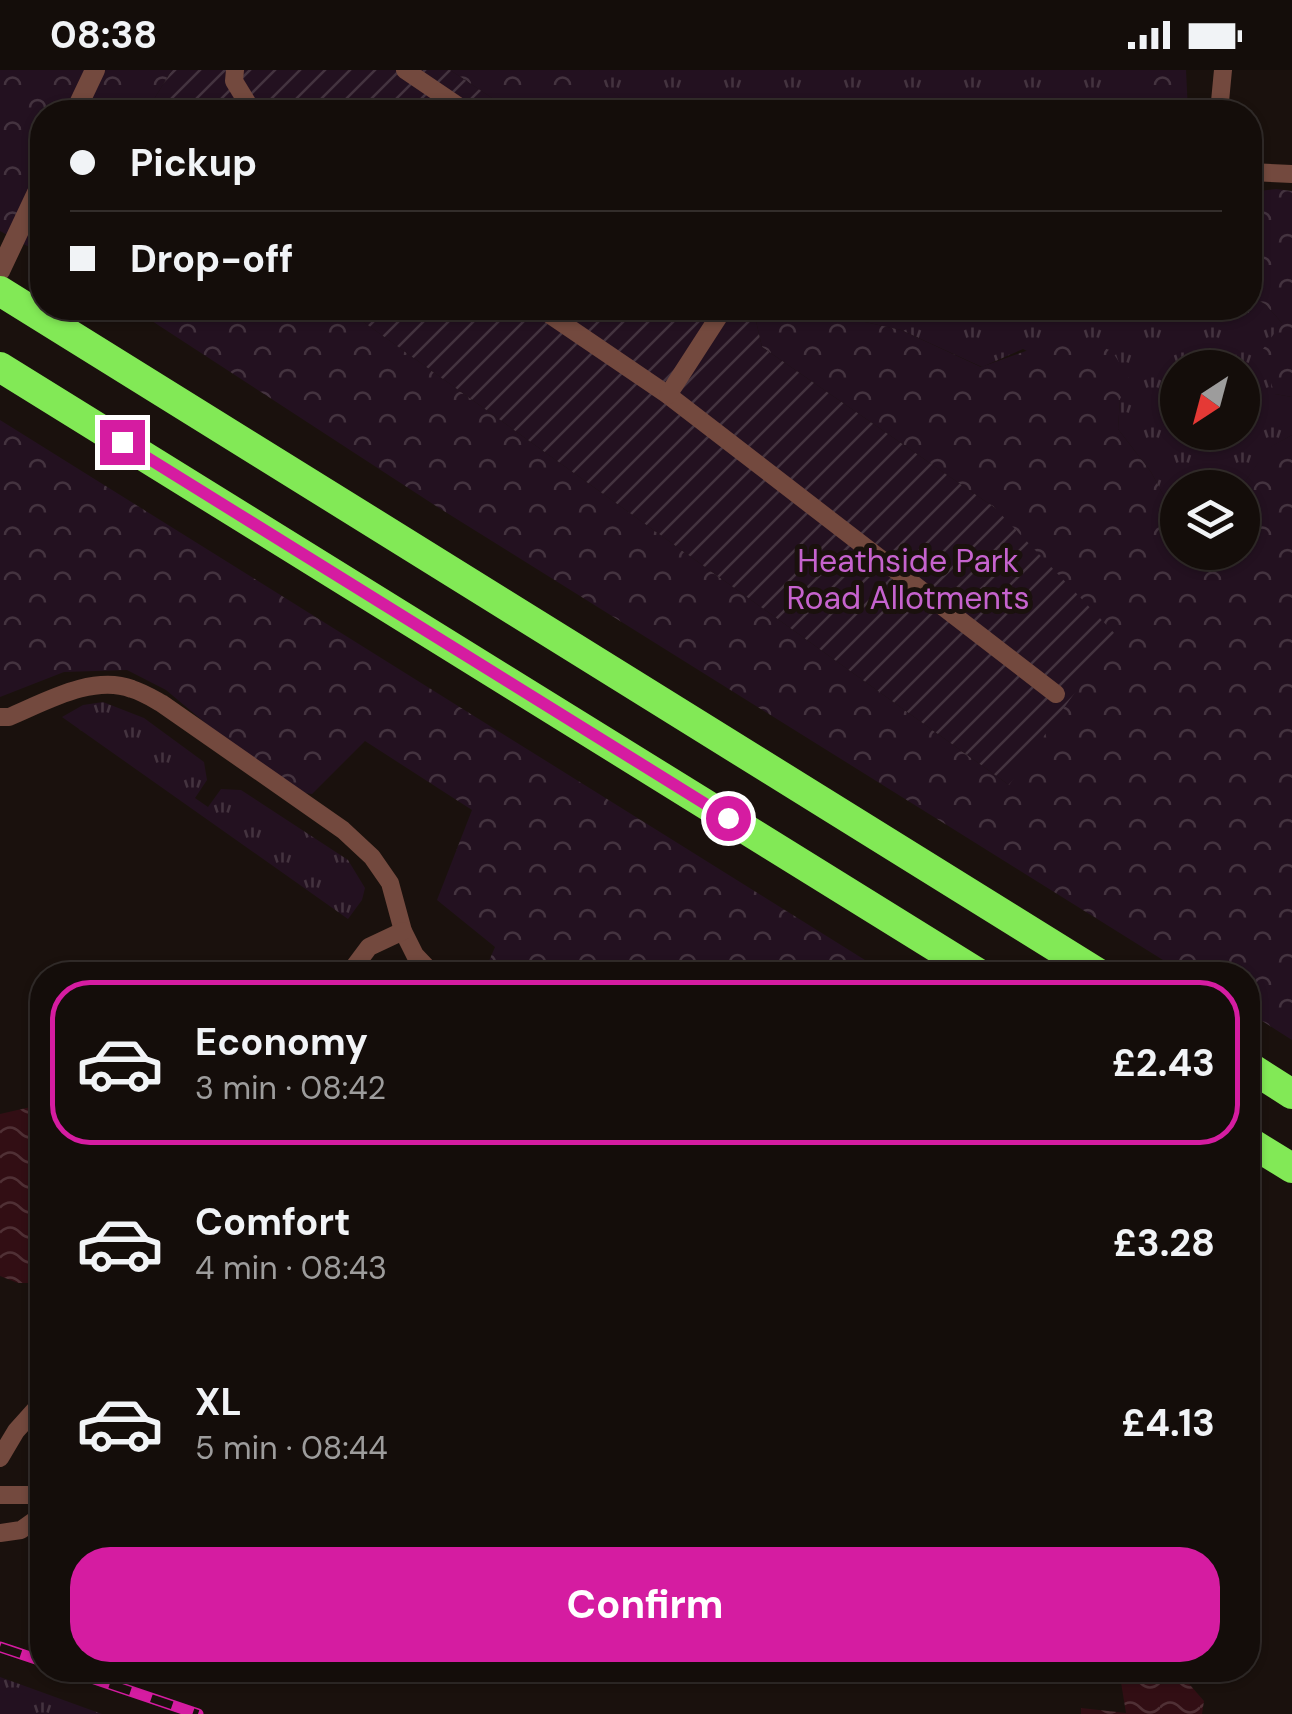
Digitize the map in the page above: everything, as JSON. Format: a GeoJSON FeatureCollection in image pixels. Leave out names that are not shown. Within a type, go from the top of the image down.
{"type":"FeatureCollection","features":[{"type":"Feature","properties":{"kind":"highway"},"geometry":{"type":"LineString","coordinates":[[0,291],[30,310]]}},
{"type":"Feature","properties":{"kind":"highway"},"geometry":{"type":"LineString","coordinates":[[47,320],[1080,962]]}},
{"type":"Feature","properties":{"kind":"highway"},"geometry":{"type":"LineString","coordinates":[[0,367],[960,962]]}},
{"type":"Feature","properties":{"kind":"highway"},"geometry":{"type":"LineString","coordinates":[[1260,1074],[1292,1094]]}},
{"type":"Feature","properties":{"kind":"highway"},"geometry":{"type":"LineString","coordinates":[[1260,1148],[1292,1168]]}},
{"type":"Feature","properties":{"kind":"street"},"geometry":{"type":"LineString","coordinates":[[81,100],[95,70]]}},
{"type":"Feature","properties":{"kind":"street"},"geometry":{"type":"LineString","coordinates":[[0,271],[30,208]]}},
{"type":"Feature","properties":{"kind":"lane"},"geometry":{"type":"LineString","coordinates":[[235,70],[234,81],[245,100]]}},
{"type":"Feature","properties":{"kind":"lane"},"geometry":{"type":"LineString","coordinates":[[405,70],[450,100]]}},
{"type":"Feature","properties":{"kind":"lane"},"geometry":{"type":"LineString","coordinates":[[1220,100],[1223,70]]}},
{"type":"Feature","properties":{"kind":"lane"},"geometry":{"type":"LineString","coordinates":[[1262,173],[1292,174]]}},
{"type":"Feature","properties":{"kind":"lane"},"geometry":{"type":"LineString","coordinates":[[558,320],[668,394],[1056,694]]}},
{"type":"Feature","properties":{"kind":"lane"},"geometry":{"type":"LineString","coordinates":[[668,394],[717,320]]}},
{"type":"Feature","properties":{"kind":"lane"},"geometry":{"type":"LineString","coordinates":[[0,717],[9,717],[72,690],[104,686],[129,687],[162,703],[342,830],[372,857],[390,884],[403,931],[422,962]]}},
{"type":"Feature","properties":{"kind":"lane"},"geometry":{"type":"LineString","coordinates":[[358,962],[369,947],[403,931]]}},
{"type":"Feature","properties":{"kind":"lane"},"geometry":{"type":"LineString","coordinates":[[0,1458],[30,1415]]}},
{"type":"Feature","properties":{"kind":"lane"},"geometry":{"type":"LineString","coordinates":[[0,1495],[30,1495]]}},
{"type":"Feature","properties":{"kind":"lane"},"geometry":{"type":"LineString","coordinates":[[0,1534],[21,1530],[30,1524]]}},
{"type":"Feature","properties":{"kind":"green space"},"geometry":{"type":"Polygon","coordinates":[[[0,70],[172,70],[153,100],[30,100],[30,247],[0,231],[0,70]]]}},
{"type":"Feature","properties":{"kind":"green space"},"geometry":{"type":"Polygon","coordinates":[[[172,70],[450,70],[495,100],[153,100],[172,70]]]}},
{"type":"Feature","properties":{"kind":"green space"},"geometry":{"type":"Polygon","coordinates":[[[450,70],[589,70],[623,100],[495,100],[450,70]]]}},
{"type":"Feature","properties":{"kind":"green space"},"geometry":{"type":"Polygon","coordinates":[[[589,70],[1126,70],[1126,100],[623,100],[591,76],[589,70]]]}},
{"type":"Feature","properties":{"kind":"green space"},"geometry":{"type":"Polygon","coordinates":[[[1126,70],[1186,70],[1187,100],[1126,100],[1126,70]]]}},
{"type":"Feature","properties":{"kind":"green space"},"geometry":{"type":"Polygon","coordinates":[[[1262,191],[1292,191],[1292,397],[1275,394],[1260,353],[1282,323],[1262,302],[1262,191]]]}},
{"type":"Feature","properties":{"kind":"green space"},"geometry":{"type":"Polygon","coordinates":[[[1262,302],[1282,323],[1275,394],[1292,397],[1292,435],[1269,448],[1253,470],[1160,470],[1160,489],[1118,429],[1120,399],[1023,349],[982,367],[901,330],[856,320],[1262,320],[1262,302]]]}},
{"type":"Feature","properties":{"kind":"green space"},"geometry":{"type":"Polygon","coordinates":[[[150,320],[361,320],[1009,785],[995,508],[762,347],[756,320],[856,320],[901,330],[981,367],[1071,335],[1112,351],[1131,381],[1120,399],[1118,429],[1160,489],[1160,570],[1260,570],[1260,470],[1253,470],[1268,448],[1292,435],[1292,1040],[1260,1020],[1260,962],[1166,962],[439,508],[150,320]]]}},
{"type":"Feature","properties":{"kind":"green space","name":"Heathside Park Road Allotments"},"geometry":{"type":"Polygon","coordinates":[[[361,320],[756,320],[762,347],[995,508],[1116,635],[1009,785],[361,320]]]}},
{"type":"Feature","properties":{"kind":"green space"},"geometry":{"type":"Polygon","coordinates":[[[0,420],[868,962],[489,962],[495,947],[437,900],[472,810],[365,741],[312,794],[304,793],[210,727],[166,690],[127,670],[64,672],[0,697],[0,420]]]}},
{"type":"Feature","properties":{"kind":"green space"},"geometry":{"type":"Polygon","coordinates":[[[103,702],[144,718],[204,762],[207,780],[195,798],[208,807],[221,789],[241,790],[348,860],[365,888],[362,900],[348,919],[62,717],[83,705],[103,702]]]}},
{"type":"Feature","properties":{"kind":"green space"},"geometry":{"type":"Polygon","coordinates":[[[0,1677],[102,1714],[0,1714],[0,1677]]]}},
{"type":"Feature","properties":{"kind":"water"},"geometry":{"type":"Polygon","coordinates":[[[30,1107],[30,1283],[0,1276],[0,1114],[30,1107]]]}},
{"type":"Feature","properties":{"kind":"water"},"geometry":{"type":"Polygon","coordinates":[[[1121,1682],[1187,1682],[1204,1701],[1202,1714],[1081,1714],[1081,1708],[1126,1713],[1121,1682]]]}},
{"type":"Feature","properties":{"kind":"railway"},"geometry":{"type":"LineString","coordinates":[[0,1647],[30,1657]]}},
{"type":"Feature","properties":{"kind":"railway"},"geometry":{"type":"LineString","coordinates":[[103,1682],[198,1714]]}},
{"type":"Feature","properties":{"kind":"route"},"geometry":{"type":"LineString","coordinates":[[122,442],[728,818]]}}]}
